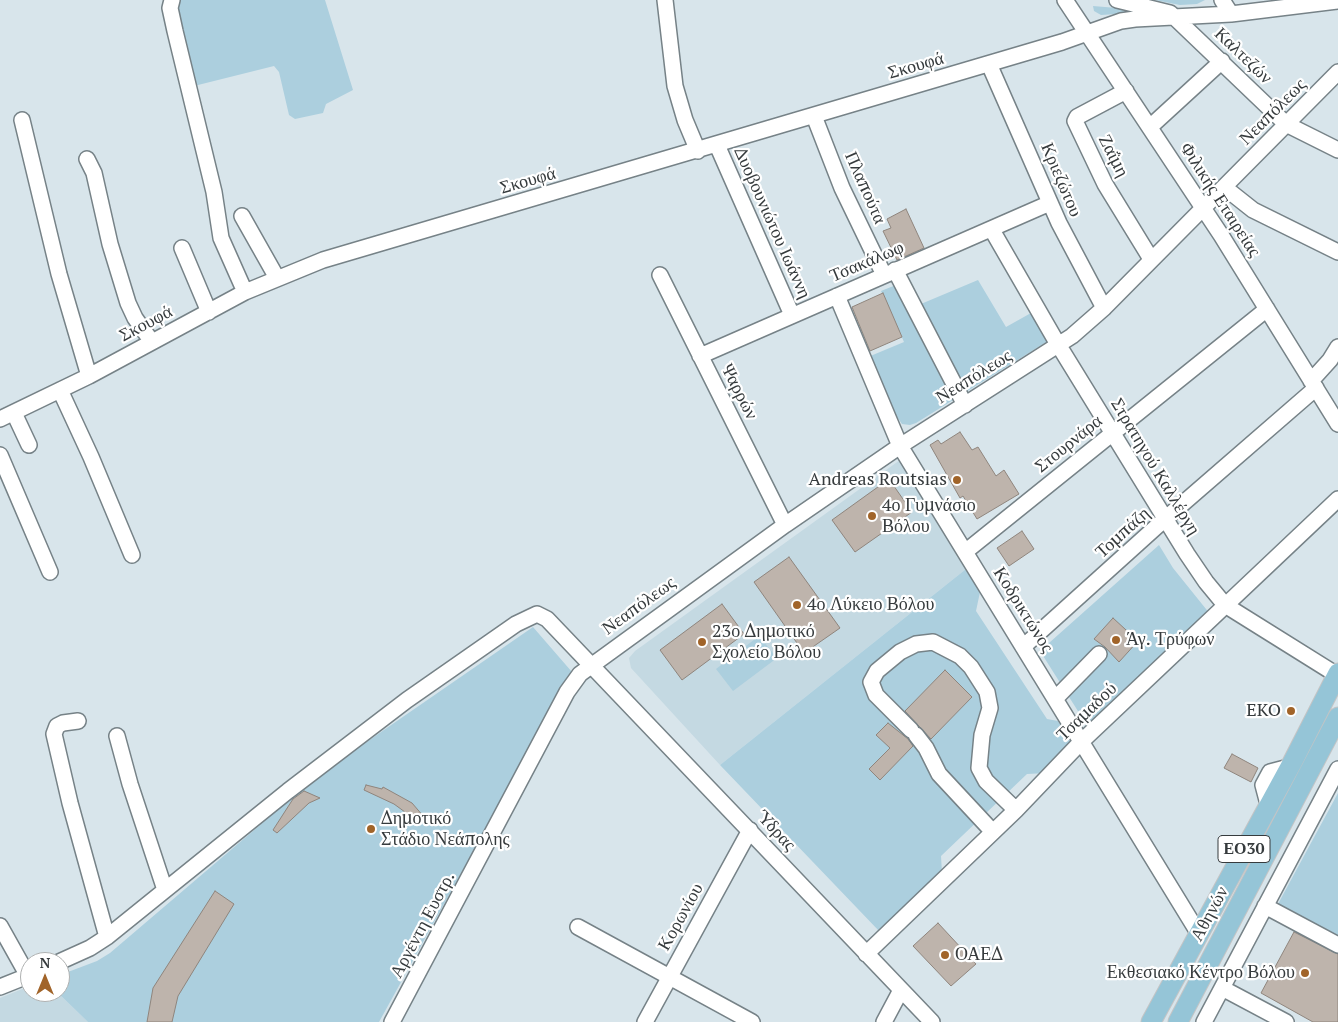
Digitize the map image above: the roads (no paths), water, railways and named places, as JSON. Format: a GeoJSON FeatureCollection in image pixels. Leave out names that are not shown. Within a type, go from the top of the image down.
{"type":"FeatureCollection","features":[{"type":"Feature","properties":{"kind":"main road","name":"Αθηνών"},"geometry":{"type":"LineString","coordinates":[[1151,1022],[1268,804],[1290,767],[1337,674]]}},
{"type":"Feature","properties":{"kind":"main road","name":"Αθηνών"},"geometry":{"type":"LineString","coordinates":[[1178,1022],[1338,717]]}},
{"type":"Feature","properties":{"kind":"street"},"geometry":{"type":"LineString","coordinates":[[172,0],[170,8],[214,192],[221,238],[245,292]]}},
{"type":"Feature","properties":{"kind":"street"},"geometry":{"type":"LineString","coordinates":[[665,0],[675,86],[684,120],[698,151]]}},
{"type":"Feature","properties":{"kind":"street","name":"Φιλικής Εταιρείας"},"geometry":{"type":"LineString","coordinates":[[1065,0],[1204,208],[1338,424]]}},
{"type":"Feature","properties":{"kind":"street"},"geometry":{"type":"LineString","coordinates":[[1116,0],[1160,10],[1175,17],[1231,14],[1338,1]]}},
{"type":"Feature","properties":{"kind":"street"},"geometry":{"type":"LineString","coordinates":[[1222,0],[1231,14]]}},
{"type":"Feature","properties":{"kind":"street","name":"Σκουφά"},"geometry":{"type":"LineString","coordinates":[[7,416],[89,376],[245,292],[323,260],[698,151],[1130,20],[1175,17]]}},
{"type":"Feature","properties":{"kind":"street","name":"Καλτεζών"},"geometry":{"type":"LineString","coordinates":[[1175,17],[1286,124],[1338,150]]}},
{"type":"Feature","properties":{"kind":"street"},"geometry":{"type":"LineString","coordinates":[[1150,127],[1222,61]]}},
{"type":"Feature","properties":{"kind":"street","name":"Κριεζώτου"},"geometry":{"type":"LineString","coordinates":[[989,64],[1070,248],[1104,308]]}},
{"type":"Feature","properties":{"kind":"street","name":"Νεαπόλεως"},"geometry":{"type":"LineString","coordinates":[[591,666],[785,525],[900,446],[1059,346],[1104,308],[1338,72]]}},
{"type":"Feature","properties":{"kind":"street","name":"Ζαΐμη"},"geometry":{"type":"LineString","coordinates":[[1126,91],[1077,117],[1075,121],[1105,184],[1151,259]]}},
{"type":"Feature","properties":{"kind":"street","name":"Πλαπούτα"},"geometry":{"type":"LineString","coordinates":[[814,116],[842,188],[965,404]]}},
{"type":"Feature","properties":{"kind":"street"},"geometry":{"type":"LineString","coordinates":[[22,120],[59,274],[89,376]]}},
{"type":"Feature","properties":{"kind":"street","name":"Δυοβουνιώτου Ιωάννη"},"geometry":{"type":"LineString","coordinates":[[717,145],[792,315]]}},
{"type":"Feature","properties":{"kind":"street"},"geometry":{"type":"LineString","coordinates":[[86,159],[94,173],[108,237],[128,303],[134,318],[152,342]]}},
{"type":"Feature","properties":{"kind":"street"},"geometry":{"type":"LineString","coordinates":[[1224,187],[1244,204],[1263,216],[1338,252]]}},
{"type":"Feature","properties":{"kind":"street","name":"Τσακάλωφ"},"geometry":{"type":"LineString","coordinates":[[700,356],[889,272],[992,230],[1050,203]]}},
{"type":"Feature","properties":{"kind":"street"},"geometry":{"type":"LineString","coordinates":[[242,216],[277,278]]}},
{"type":"Feature","properties":{"kind":"street","name":"Στρατηγού Καλλέργη"},"geometry":{"type":"LineString","coordinates":[[992,230],[1059,346],[1193,565],[1225,605],[1337,674]]}},
{"type":"Feature","properties":{"kind":"street"},"geometry":{"type":"LineString","coordinates":[[182,248],[209,312]]}},
{"type":"Feature","properties":{"kind":"street","name":"Ψαρρών"},"geometry":{"type":"LineString","coordinates":[[660,275],[785,525]]}},
{"type":"Feature","properties":{"kind":"street","name":"Κοδρικτώνος"},"geometry":{"type":"LineString","coordinates":[[836,296],[900,446],[1199,934]]}},
{"type":"Feature","properties":{"kind":"street","name":"Στουρνάρα"},"geometry":{"type":"LineString","coordinates":[[965,552],[1267,309]]}},
{"type":"Feature","properties":{"kind":"street","name":"Τομπάζη"},"geometry":{"type":"LineString","coordinates":[[1024,648],[1314,384],[1338,347]]}},
{"type":"Feature","properties":{"kind":"street"},"geometry":{"type":"LineString","coordinates":[[60,390],[91,457],[132,555]]}},
{"type":"Feature","properties":{"kind":"street"},"geometry":{"type":"LineString","coordinates":[[7,416],[29,446]]}},
{"type":"Feature","properties":{"kind":"street"},"geometry":{"type":"LineString","coordinates":[[0,455],[50,572]]}},
{"type":"Feature","properties":{"kind":"street","name":"Τσαμαδού"},"geometry":{"type":"LineString","coordinates":[[866,954],[1016,810],[1081,742],[1338,499]]}},
{"type":"Feature","properties":{"kind":"street","name":"Ύδρας"},"geometry":{"type":"LineString","coordinates":[[70,957],[90,948],[107,937],[407,700],[532,615],[543,615],[932,1022]]}},
{"type":"Feature","properties":{"kind":"street"},"geometry":{"type":"LineString","coordinates":[[993,832],[939,774],[926,748],[913,732],[876,695],[871,682],[877,671],[900,652],[916,644],[933,642],[960,656],[971,666],[987,692],[990,708],[982,735],[979,768],[986,781],[1016,810]]}},
{"type":"Feature","properties":{"kind":"street"},"geometry":{"type":"LineString","coordinates":[[1056,698],[1098,654]]}},
{"type":"Feature","properties":{"kind":"street","name":"Αργέντη Ευστρ."},"geometry":{"type":"LineString","coordinates":[[392,1022],[568,692],[580,674],[591,666]]}},
{"type":"Feature","properties":{"kind":"street"},"geometry":{"type":"LineString","coordinates":[[78,721],[63,723],[57,726],[54,734],[70,803],[107,937]]}},
{"type":"Feature","properties":{"kind":"street"},"geometry":{"type":"LineString","coordinates":[[117,736],[130,784],[165,890]]}},
{"type":"Feature","properties":{"kind":"street"},"geometry":{"type":"LineString","coordinates":[[1204,1022],[1338,769]]}},
{"type":"Feature","properties":{"kind":"street","name":"Κορωνίου"},"geometry":{"type":"LineString","coordinates":[[645,1022],[750,830]]}},
{"type":"Feature","properties":{"kind":"street"},"geometry":{"type":"LineString","coordinates":[[1266,906],[1338,945]]}},
{"type":"Feature","properties":{"kind":"street"},"geometry":{"type":"LineString","coordinates":[[0,926],[20,960]]}},
{"type":"Feature","properties":{"kind":"street"},"geometry":{"type":"LineString","coordinates":[[578,927],[752,1022]]}},
{"type":"Feature","properties":{"kind":"street"},"geometry":{"type":"LineString","coordinates":[[0,987],[20,979]]}},
{"type":"Feature","properties":{"kind":"street"},"geometry":{"type":"LineString","coordinates":[[1222,988],[1286,1022]]}},
{"type":"Feature","properties":{"kind":"street"},"geometry":{"type":"LineString","coordinates":[[884,1022],[901,990]]}},
{"type":"Feature","properties":{"kind":"place","name":"Andreas Routsias"},"geometry":{"type":"Point","coordinates":[957,480]}},
{"type":"Feature","properties":{"kind":"place","name":"4ο Γυμνάσιο Βόλου"},"geometry":{"type":"Point","coordinates":[872,516]}},
{"type":"Feature","properties":{"kind":"place","name":"4ο Λύκειο Βόλου"},"geometry":{"type":"Point","coordinates":[797,605]}},
{"type":"Feature","properties":{"kind":"place","name":"Άγ. Τρύφων"},"geometry":{"type":"Point","coordinates":[1116,640]}},
{"type":"Feature","properties":{"kind":"place","name":"23ο Δημοτικό Σχολείο Βόλου"},"geometry":{"type":"Point","coordinates":[702,642]}},
{"type":"Feature","properties":{"kind":"place","name":"EKO"},"geometry":{"type":"Point","coordinates":[1291,711]}},
{"type":"Feature","properties":{"kind":"place","name":"Δημοτικό Στάδιο Νεάπολης"},"geometry":{"type":"Point","coordinates":[371,829]}},
{"type":"Feature","properties":{"kind":"place","name":"ΟΑΕΔ"},"geometry":{"type":"Point","coordinates":[945,955]}},
{"type":"Feature","properties":{"kind":"place","name":"Εκθεσιακό Κέντρο Βόλου"},"geometry":{"type":"Point","coordinates":[1305,973]}}]}
